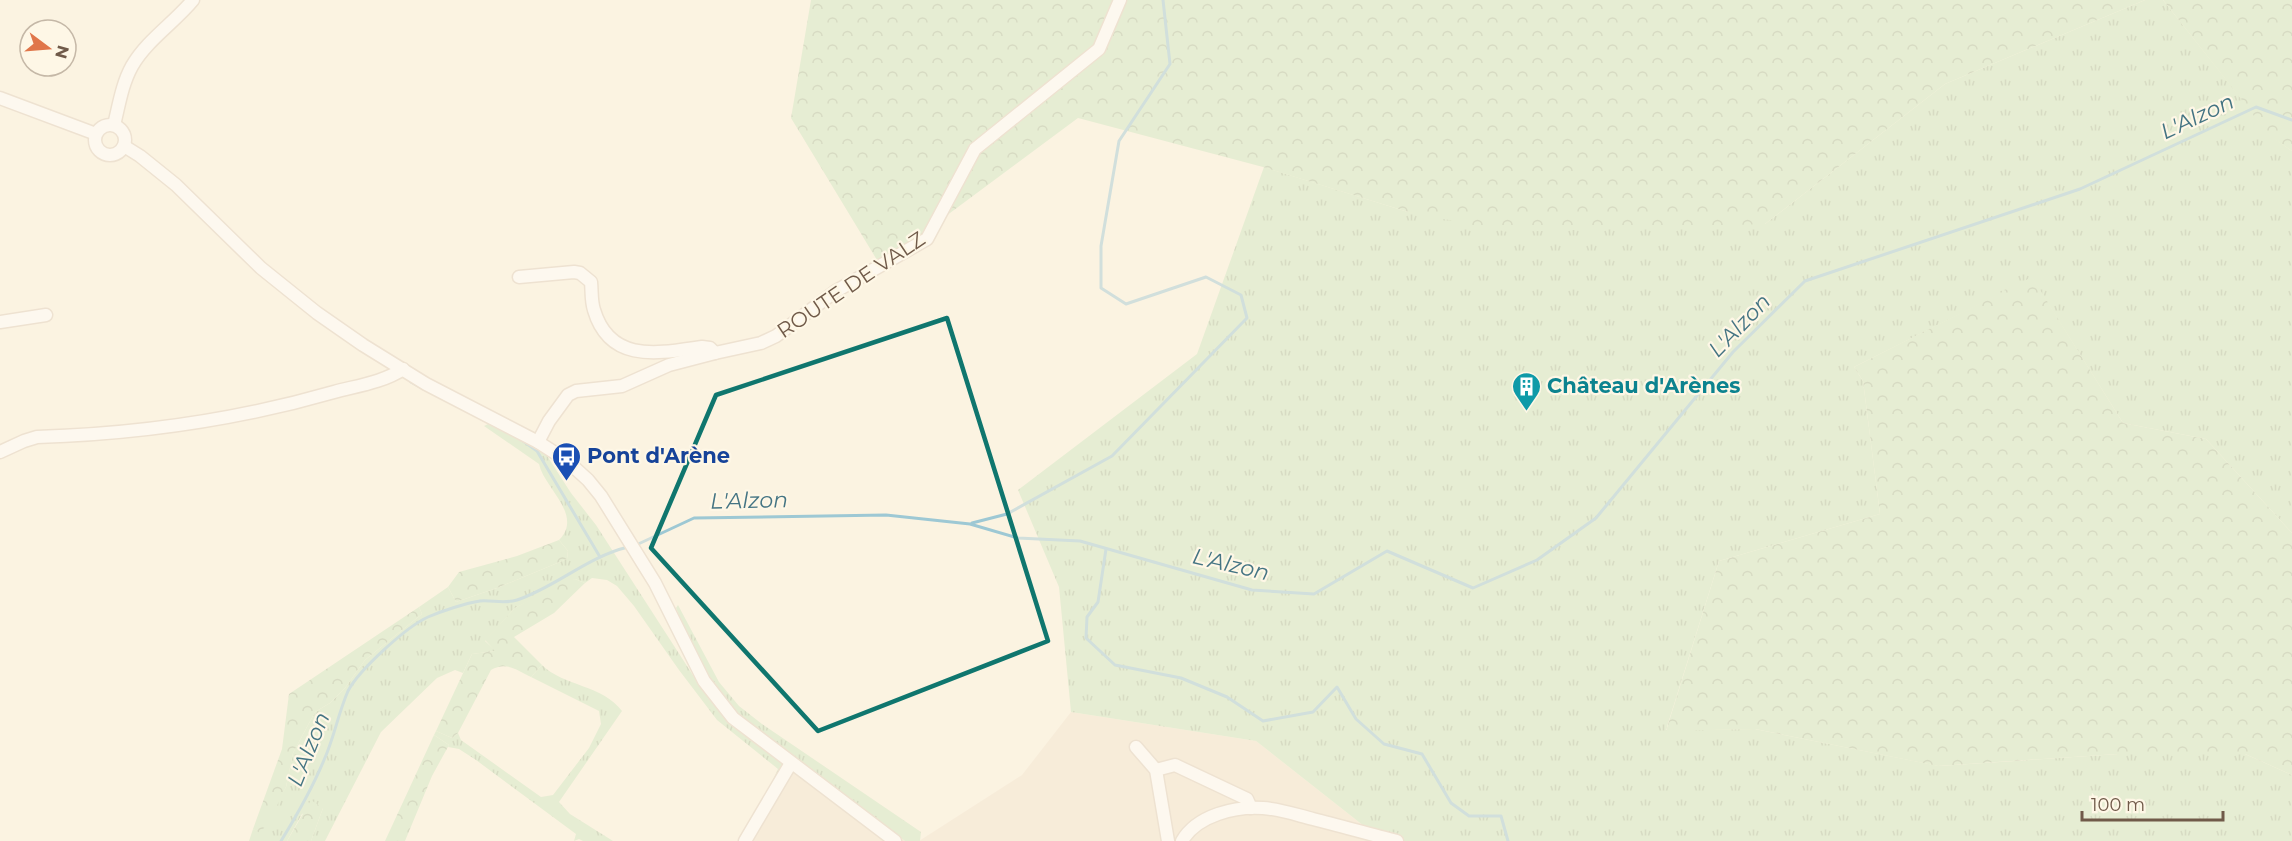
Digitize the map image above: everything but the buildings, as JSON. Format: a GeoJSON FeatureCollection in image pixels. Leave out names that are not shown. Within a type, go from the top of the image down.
{"type":"FeatureCollection","features":[{"type":"Feature","properties":{"kind":"street"},"geometry":{"type":"LineString","coordinates":[[114,125],[123,86],[132,65],[150,43],[193,0]]}},
{"type":"Feature","properties":{"kind":"street","name":"ROUTE DE VALZ"},"geometry":{"type":"LineString","coordinates":[[538,442],[561,401],[576,391],[622,386],[669,365],[715,352],[754,345],[776,336],[836,291],[927,239],[975,150],[1099,49],[1120,0]]}},
{"type":"Feature","properties":{"kind":"street"},"geometry":{"type":"LineString","coordinates":[[0,98],[96,134]]}},
{"type":"Feature","properties":{"kind":"street"},"geometry":{"type":"LineString","coordinates":[[107,124],[114,125],[124,133],[124,146],[119,153],[110,155],[102,153],[97,148],[96,134],[107,124]]}},
{"type":"Feature","properties":{"kind":"street"},"geometry":{"type":"LineString","coordinates":[[124,146],[176,185],[261,268],[363,345],[538,442],[588,480],[601,496],[655,583],[704,681],[733,718],[895,841]]}},
{"type":"Feature","properties":{"kind":"street"},"geometry":{"type":"LineString","coordinates":[[519,277],[574,272],[585,277],[591,282],[592,303],[601,326],[606,334],[624,349],[650,352],[702,347],[710,348],[715,352]]}},
{"type":"Feature","properties":{"kind":"street"},"geometry":{"type":"LineString","coordinates":[[0,322],[46,315]]}},
{"type":"Feature","properties":{"kind":"street"},"geometry":{"type":"LineString","coordinates":[[0,452],[37,437],[163,428],[228,418],[320,396],[397,373],[403,369]]}},
{"type":"Feature","properties":{"kind":"street"},"geometry":{"type":"LineString","coordinates":[[1136,747],[1156,770],[1168,841]]}},
{"type":"Feature","properties":{"kind":"street"},"geometry":{"type":"LineString","coordinates":[[745,841],[791,764]]}},
{"type":"Feature","properties":{"kind":"street"},"geometry":{"type":"LineString","coordinates":[[1156,770],[1175,765],[1246,799],[1251,808]]}},
{"type":"Feature","properties":{"kind":"street"},"geometry":{"type":"LineString","coordinates":[[1182,841],[1186,833],[1216,815],[1251,808],[1287,812],[1397,841]]}},
{"type":"Feature","properties":{"kind":"highlighted area"},"geometry":{"type":"Polygon","coordinates":[[[947,318],[1048,641],[818,731],[651,548],[716,395],[947,318]]]}},
{"type":"Feature","properties":{"kind":"shaded area"},"geometry":{"type":"Polygon","coordinates":[[[1071,712],[1256,741],[1369,830],[1398,841],[919,841],[1022,775],[1071,712]]]}},
{"type":"Feature","properties":{"kind":"shaded area"},"geometry":{"type":"Polygon","coordinates":[[[791,763],[801,763],[905,841],[745,841],[791,763]]]}},
{"type":"Feature","properties":{"kind":"green space"},"geometry":{"type":"Polygon","coordinates":[[[811,0],[2145,0],[1945,84],[1765,224],[1508,232],[1408,212],[1263,167],[1078,118],[880,265],[791,118],[811,0]]]}},
{"type":"Feature","properties":{"kind":"green space"},"geometry":{"type":"Polygon","coordinates":[[[2145,0],[2163,0],[2271,136],[2292,151],[2292,533],[2206,439],[2123,423],[2032,278],[1854,367],[1863,381],[1880,514],[1719,561],[1666,730],[1755,729],[1939,766],[2118,754],[2245,754],[2292,775],[2292,841],[1398,841],[1369,830],[1256,741],[1071,712],[1059,587],[1018,490],[1197,354],[1264,167],[1408,212],[1765,224],[1945,84],[2145,0]]]}},
{"type":"Feature","properties":{"kind":"green space"},"geometry":{"type":"Polygon","coordinates":[[[2163,0],[2292,0],[2292,151],[2271,137],[2163,0]]]}},
{"type":"Feature","properties":{"kind":"green space"},"geometry":{"type":"Polygon","coordinates":[[[2032,277],[2123,423],[2206,439],[2292,533],[2292,775],[2245,754],[2118,754],[1938,766],[1755,729],[1666,731],[1719,561],[1880,514],[1863,381],[1854,367],[2032,277]]]}},
{"type":"Feature","properties":{"kind":"green space"},"geometry":{"type":"Polygon","coordinates":[[[492,422],[544,451],[571,493],[596,525],[698,683],[724,716],[788,768],[762,803],[778,769],[717,720],[617,586],[607,580],[592,578],[585,583],[575,579],[515,608],[485,641],[496,651],[472,654],[463,673],[455,670],[437,678],[381,732],[325,841],[311,841],[323,808],[302,814],[287,841],[249,841],[253,829],[260,832],[286,787],[293,753],[315,712],[330,703],[345,688],[365,660],[422,614],[419,607],[448,587],[456,602],[567,559],[568,551],[559,540],[566,531],[565,511],[539,464],[484,426],[492,422]]]}},
{"type":"Feature","properties":{"kind":"green space"},"geometry":{"type":"Polygon","coordinates":[[[559,540],[568,551],[567,559],[456,602],[448,587],[459,572],[517,556],[559,540]]]}},
{"type":"Feature","properties":{"kind":"green space"},"geometry":{"type":"Polygon","coordinates":[[[575,579],[585,583],[554,613],[514,637],[542,665],[531,677],[507,666],[491,670],[458,733],[452,738],[436,731],[472,654],[495,651],[485,640],[515,608],[565,581],[575,579]]]}},
{"type":"Feature","properties":{"kind":"green space"},"geometry":{"type":"Polygon","coordinates":[[[678,605],[719,682],[739,706],[921,832],[920,841],[905,841],[740,716],[708,675],[692,648],[676,608],[678,605]]]}},
{"type":"Feature","properties":{"kind":"green space"},"geometry":{"type":"Polygon","coordinates":[[[419,607],[422,614],[365,660],[345,688],[330,703],[315,712],[293,753],[286,787],[270,820],[260,833],[253,829],[282,749],[289,694],[419,607]]]}},
{"type":"Feature","properties":{"kind":"green space"},"geometry":{"type":"Polygon","coordinates":[[[542,665],[561,677],[604,696],[622,711],[559,802],[570,814],[613,841],[579,839],[574,841],[576,834],[476,760],[459,749],[448,747],[449,745],[434,735],[436,731],[452,738],[458,733],[461,740],[541,797],[553,795],[589,748],[601,724],[599,711],[531,677],[542,665]]]}},
{"type":"Feature","properties":{"kind":"green space"},"geometry":{"type":"Polygon","coordinates":[[[434,735],[449,745],[432,776],[405,841],[385,841],[434,735]]]}},
{"type":"Feature","properties":{"kind":"green space"},"geometry":{"type":"Polygon","coordinates":[[[311,800],[323,808],[311,841],[287,841],[311,800]]]}},
{"type":"Feature","properties":{"kind":"waterway"},"geometry":{"type":"LineString","coordinates":[[972,523],[1007,514],[1112,456],[1247,318],[1241,295],[1206,277],[1126,304],[1101,288],[1101,246],[1119,141],[1170,64],[1163,0]]}},
{"type":"Feature","properties":{"kind":"waterway","name":"L'Alzon"},"geometry":{"type":"LineString","coordinates":[[634,546],[694,518],[886,515],[970,524],[1018,538],[1080,541],[1252,590],[1314,594],[1387,551],[1473,588],[1537,560],[1596,518],[1733,352],[1805,281],[2080,189],[2256,107],[2292,120]]}},
{"type":"Feature","properties":{"kind":"waterway"},"geometry":{"type":"LineString","coordinates":[[411,382],[420,387]]}},
{"type":"Feature","properties":{"kind":"waterway"},"geometry":{"type":"LineString","coordinates":[[519,438],[537,451],[600,557]]}},
{"type":"Feature","properties":{"kind":"waterway","name":"L'Alzon"},"geometry":{"type":"LineString","coordinates":[[281,841],[319,771],[348,691],[372,661],[396,639],[428,617],[480,601],[517,600],[545,588],[599,558],[628,547]]}},
{"type":"Feature","properties":{"kind":"waterway"},"geometry":{"type":"LineString","coordinates":[[1106,549],[1098,602],[1087,617],[1086,638],[1115,665],[1181,678],[1227,697],[1263,721],[1313,712],[1337,687],[1356,719],[1384,744],[1422,754],[1451,803],[1469,816],[1501,816],[1508,841]]}},
{"type":"Feature","properties":{"kind":"place","name":"Château d'Arènes"},"geometry":{"type":"Point","coordinates":[1526,412]}},
{"type":"Feature","properties":{"kind":"place","name":"Pont d'Arène"},"geometry":{"type":"Point","coordinates":[566,482]}}]}
